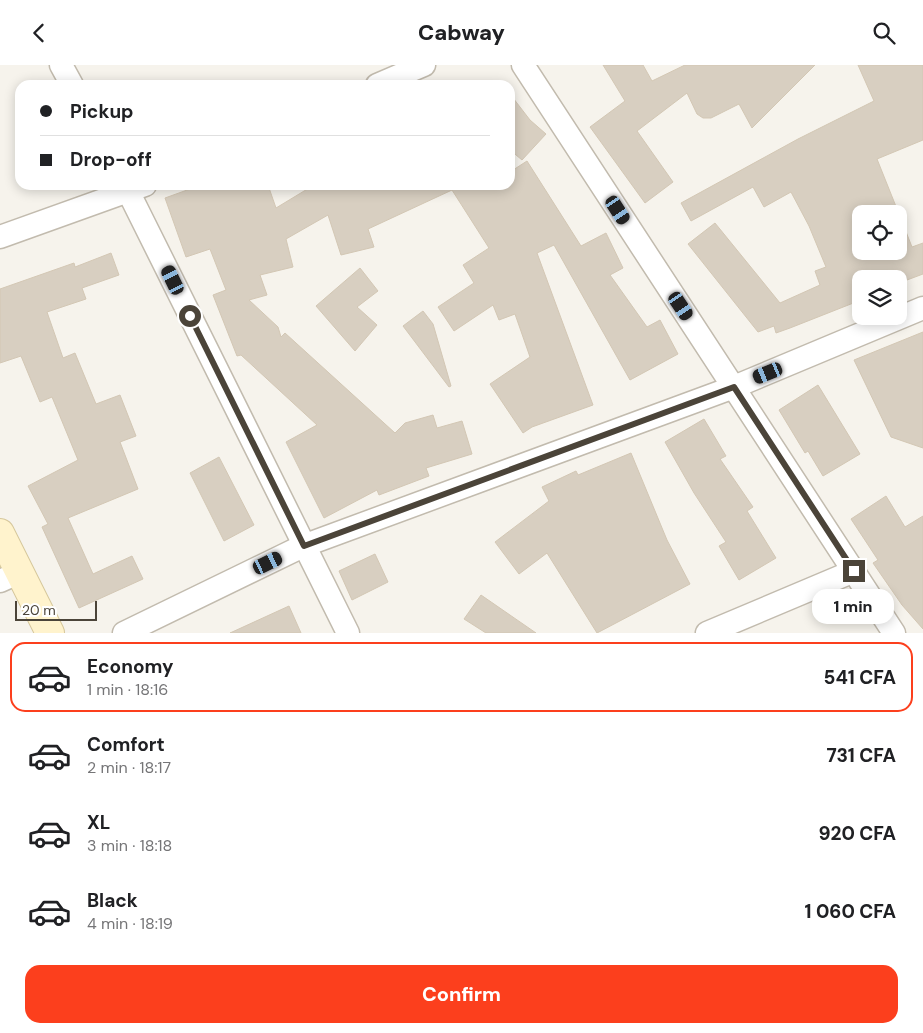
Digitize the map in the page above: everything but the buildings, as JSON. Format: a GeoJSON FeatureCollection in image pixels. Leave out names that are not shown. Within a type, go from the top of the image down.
{"type":"FeatureCollection","features":[{"type":"Feature","properties":{"kind":"main road"},"geometry":{"type":"LineString","coordinates":[[0,533],[10,576],[50,633]]}},
{"type":"Feature","properties":{"kind":"street"},"geometry":{"type":"LineString","coordinates":[[61,65],[69,80]]}},
{"type":"Feature","properties":{"kind":"street"},"geometry":{"type":"LineString","coordinates":[[389,80],[424,65]]}},
{"type":"Feature","properties":{"kind":"street"},"geometry":{"type":"LineString","coordinates":[[523,65],[894,633]]}},
{"type":"Feature","properties":{"kind":"street"},"geometry":{"type":"LineString","coordinates":[[0,237],[125,190]]}},
{"type":"Feature","properties":{"kind":"street"},"geometry":{"type":"LineString","coordinates":[[134,190],[304,546],[348,633]]}},
{"type":"Feature","properties":{"kind":"street"},"geometry":{"type":"LineString","coordinates":[[124,633],[304,546],[734,387],[923,308]]}},
{"type":"Feature","properties":{"kind":"street"},"geometry":{"type":"LineString","coordinates":[[707,633],[854,571]]}},
{"type":"Feature","properties":{"kind":"route"},"geometry":{"type":"LineString","coordinates":[[190,316],[304,546],[734,387],[854,571]]}}]}
